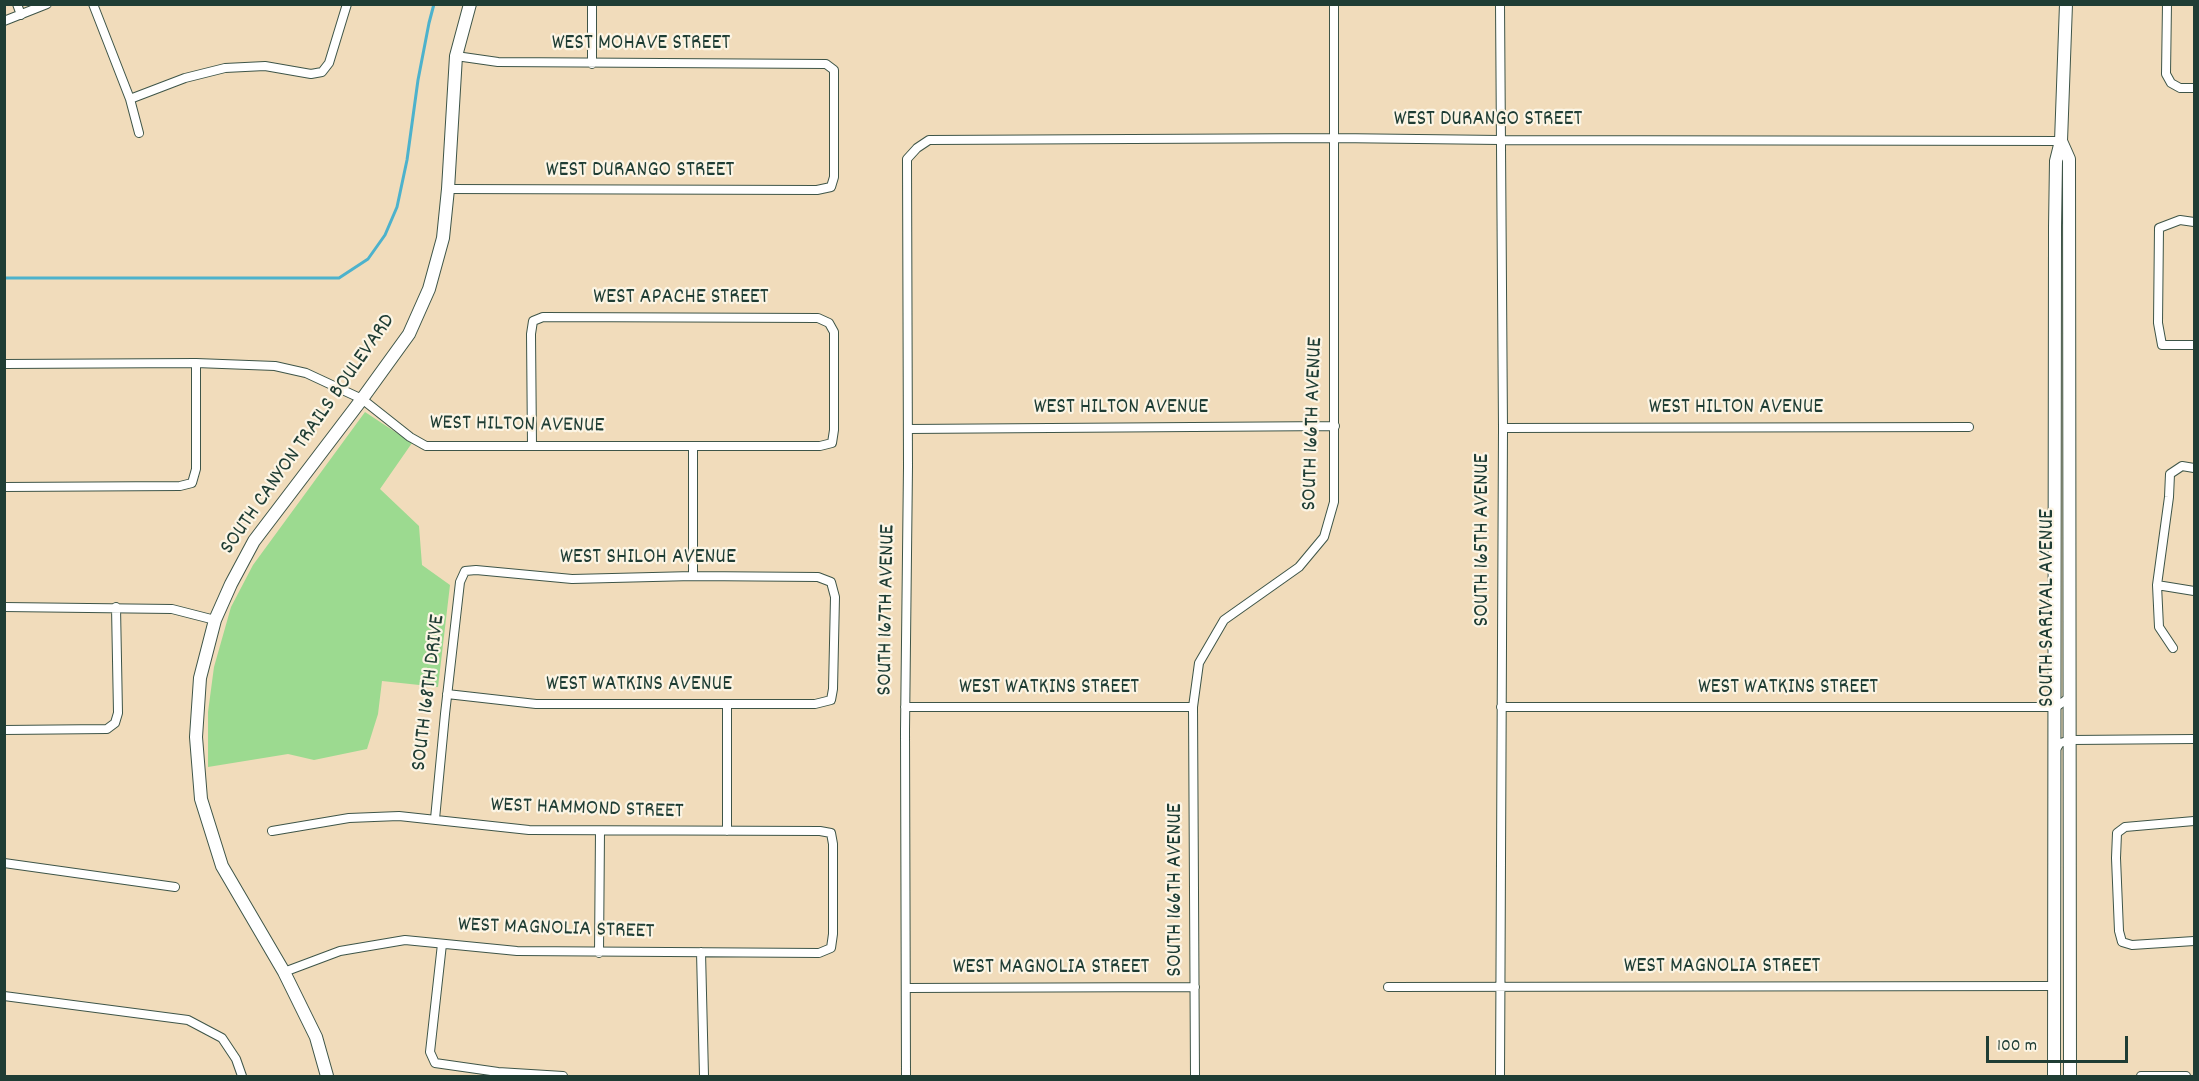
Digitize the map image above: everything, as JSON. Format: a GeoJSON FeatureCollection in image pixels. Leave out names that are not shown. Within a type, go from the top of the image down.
{"type":"FeatureCollection","features":[{"type":"Feature","properties":{"kind":"main road","name":"SOUTH CANYON TRAILS BOULEVARD"},"geometry":{"type":"LineString","coordinates":[[327,1077],[316,1037],[284,972],[222,866],[201,799],[196,737],[200,678],[215,621],[231,584],[254,541],[409,334],[429,289],[442,238],[448,189],[456,56],[470,4]]}},
{"type":"Feature","properties":{"kind":"main road","name":"SOUTH SARIVAL AVENUE"},"geometry":{"type":"LineString","coordinates":[[2054,1077],[2056,986],[2055,239],[2056,161],[2061,141],[2066,4]]}},
{"type":"Feature","properties":{"kind":"main road","name":"SOUTH SARIVAL AVENUE"},"geometry":{"type":"LineString","coordinates":[[2061,141],[2069,159],[2070,1077]]}},
{"type":"Feature","properties":{"kind":"main road"},"geometry":{"type":"LineString","coordinates":[[2056,986],[2070,986]]}},
{"type":"Feature","properties":{"kind":"street"},"geometry":{"type":"LineString","coordinates":[[17,4],[21,15]]}},
{"type":"Feature","properties":{"kind":"street"},"geometry":{"type":"LineString","coordinates":[[4,21],[47,4]]}},
{"type":"Feature","properties":{"kind":"street"},"geometry":{"type":"LineString","coordinates":[[93,4],[130,99],[139,133]]}},
{"type":"Feature","properties":{"kind":"street"},"geometry":{"type":"LineString","coordinates":[[130,99],[185,78],[225,68],[265,66],[311,74],[322,72],[328,63],[347,4]]}},
{"type":"Feature","properties":{"kind":"street"},"geometry":{"type":"LineString","coordinates":[[592,4],[592,64]]}},
{"type":"Feature","properties":{"kind":"street","name":"SOUTH 166TH AVENUE"},"geometry":{"type":"LineString","coordinates":[[1195,1077],[1193,707],[1199,663],[1224,620],[1299,567],[1324,537],[1334,502],[1334,4]]}},
{"type":"Feature","properties":{"kind":"street","name":"SOUTH 165TH AVENUE"},"geometry":{"type":"LineString","coordinates":[[1500,4],[1503,428],[1500,1077]]}},
{"type":"Feature","properties":{"kind":"street"},"geometry":{"type":"LineString","coordinates":[[2167,4],[2166,74],[2171,83],[2180,88],[2194,88]]}},
{"type":"Feature","properties":{"kind":"street","name":"WEST MOHAVE STREET"},"geometry":{"type":"LineString","coordinates":[[456,56],[498,62],[826,64],[834,70],[834,177],[831,187]]}},
{"type":"Feature","properties":{"kind":"street","name":"WEST DURANGO STREET"},"geometry":{"type":"LineString","coordinates":[[917,148],[929,140],[1335,138],[2061,141]]}},
{"type":"Feature","properties":{"kind":"street","name":"SOUTH 167TH AVENUE"},"geometry":{"type":"LineString","coordinates":[[906,1077],[907,159],[917,148]]}},
{"type":"Feature","properties":{"kind":"street","name":"WEST DURANGO STREET"},"geometry":{"type":"LineString","coordinates":[[448,189],[817,190],[831,187]]}},
{"type":"Feature","properties":{"kind":"street"},"geometry":{"type":"LineString","coordinates":[[2194,222],[2180,220],[2158,228],[2158,323],[2162,345],[2194,345]]}},
{"type":"Feature","properties":{"kind":"street","name":"WEST APACHE STREET"},"geometry":{"type":"LineString","coordinates":[[532,446],[531,334],[533,321],[543,316],[818,318],[830,322],[834,332],[832,443]]}},
{"type":"Feature","properties":{"kind":"street"},"geometry":{"type":"LineString","coordinates":[[4,487],[180,486],[192,483],[196,469],[195,363]]}},
{"type":"Feature","properties":{"kind":"street","name":"WEST HILTON AVENUE"},"geometry":{"type":"LineString","coordinates":[[4,364],[195,363],[275,366],[306,373],[362,399],[410,437],[426,446],[820,446],[832,443]]}},
{"type":"Feature","properties":{"kind":"street","name":"WEST HILTON AVENUE"},"geometry":{"type":"LineString","coordinates":[[908,429],[1335,426]]}},
{"type":"Feature","properties":{"kind":"street","name":"WEST HILTON AVENUE"},"geometry":{"type":"LineString","coordinates":[[1503,428],[1969,427]]}},
{"type":"Feature","properties":{"kind":"street"},"geometry":{"type":"LineString","coordinates":[[693,446],[693,576]]}},
{"type":"Feature","properties":{"kind":"street"},"geometry":{"type":"LineString","coordinates":[[2173,648],[2158,627],[2157,585],[2170,474],[2182,466],[2194,468]]}},
{"type":"Feature","properties":{"kind":"street","name":"WEST SHILOH AVENUE"},"geometry":{"type":"LineString","coordinates":[[465,572],[476,570],[572,579],[693,576],[818,577],[831,582],[835,597],[831,700]]}},
{"type":"Feature","properties":{"kind":"street","name":"SOUTH 168TH DRIVE"},"geometry":{"type":"LineString","coordinates":[[435,819],[460,582],[465,572]]}},
{"type":"Feature","properties":{"kind":"street"},"geometry":{"type":"LineString","coordinates":[[2157,585],[2194,591]]}},
{"type":"Feature","properties":{"kind":"street"},"geometry":{"type":"LineString","coordinates":[[4,607],[172,609],[215,621]]}},
{"type":"Feature","properties":{"kind":"street"},"geometry":{"type":"LineString","coordinates":[[4,730],[107,729],[116,723],[118,713],[116,607]]}},
{"type":"Feature","properties":{"kind":"street","name":"WEST WATKINS AVENUE"},"geometry":{"type":"LineString","coordinates":[[447,694],[536,704],[815,704],[831,700]]}},
{"type":"Feature","properties":{"kind":"street"},"geometry":{"type":"LineString","coordinates":[[2056,707],[2070,696]]}},
{"type":"Feature","properties":{"kind":"street"},"geometry":{"type":"LineString","coordinates":[[727,704],[727,831]]}},
{"type":"Feature","properties":{"kind":"street","name":"WEST WATKINS STREET"},"geometry":{"type":"LineString","coordinates":[[905,707],[1193,707]]}},
{"type":"Feature","properties":{"kind":"street","name":"WEST WATKINS STREET"},"geometry":{"type":"LineString","coordinates":[[1501,707],[2056,707]]}},
{"type":"Feature","properties":{"kind":"street"},"geometry":{"type":"LineString","coordinates":[[2056,748],[2060,743],[2071,740],[2194,739]]}},
{"type":"Feature","properties":{"kind":"street","name":"WEST HAMMOND STREET"},"geometry":{"type":"LineString","coordinates":[[272,831],[373,816],[435,819],[529,830],[820,831],[831,833],[833,844],[831,948]]}},
{"type":"Feature","properties":{"kind":"street"},"geometry":{"type":"LineString","coordinates":[[2194,821],[2125,827],[2117,833],[2119,931],[2122,942],[2132,945],[2194,941]]}},
{"type":"Feature","properties":{"kind":"street"},"geometry":{"type":"LineString","coordinates":[[599,953],[600,831]]}},
{"type":"Feature","properties":{"kind":"street"},"geometry":{"type":"LineString","coordinates":[[4,863],[175,887]]}},
{"type":"Feature","properties":{"kind":"street","name":"WEST MAGNOLIA STREET"},"geometry":{"type":"LineString","coordinates":[[284,972],[340,951],[405,940],[518,951],[599,953],[819,953],[831,948]]}},
{"type":"Feature","properties":{"kind":"street"},"geometry":{"type":"LineString","coordinates":[[442,944],[430,1052],[435,1063],[498,1074],[563,1077]]}},
{"type":"Feature","properties":{"kind":"street"},"geometry":{"type":"LineString","coordinates":[[701,952],[704,1077]]}},
{"type":"Feature","properties":{"kind":"street","name":"WEST MAGNOLIA STREET"},"geometry":{"type":"LineString","coordinates":[[1388,987],[2056,986]]}},
{"type":"Feature","properties":{"kind":"street","name":"WEST MAGNOLIA STREET"},"geometry":{"type":"LineString","coordinates":[[906,988],[1195,987]]}},
{"type":"Feature","properties":{"kind":"street"},"geometry":{"type":"LineString","coordinates":[[4,996],[189,1020],[222,1038],[236,1059],[242,1077]]}},
{"type":"Feature","properties":{"kind":"street"},"geometry":{"type":"LineString","coordinates":[[2141,1077],[2186,1077]]}},
{"type":"Feature","properties":{"kind":"green space"},"geometry":{"type":"Polygon","coordinates":[[[365,412],[412,443],[380,489],[419,526],[422,565],[450,585],[438,687],[382,681],[378,714],[367,749],[314,760],[288,754],[208,767],[208,712],[214,667],[231,607],[253,565],[365,412]]]}},
{"type":"Feature","properties":{"kind":"waterway"},"geometry":{"type":"LineString","coordinates":[[4,278],[339,278],[368,259],[385,235],[397,207],[407,160],[418,80],[434,4]]}}]}
